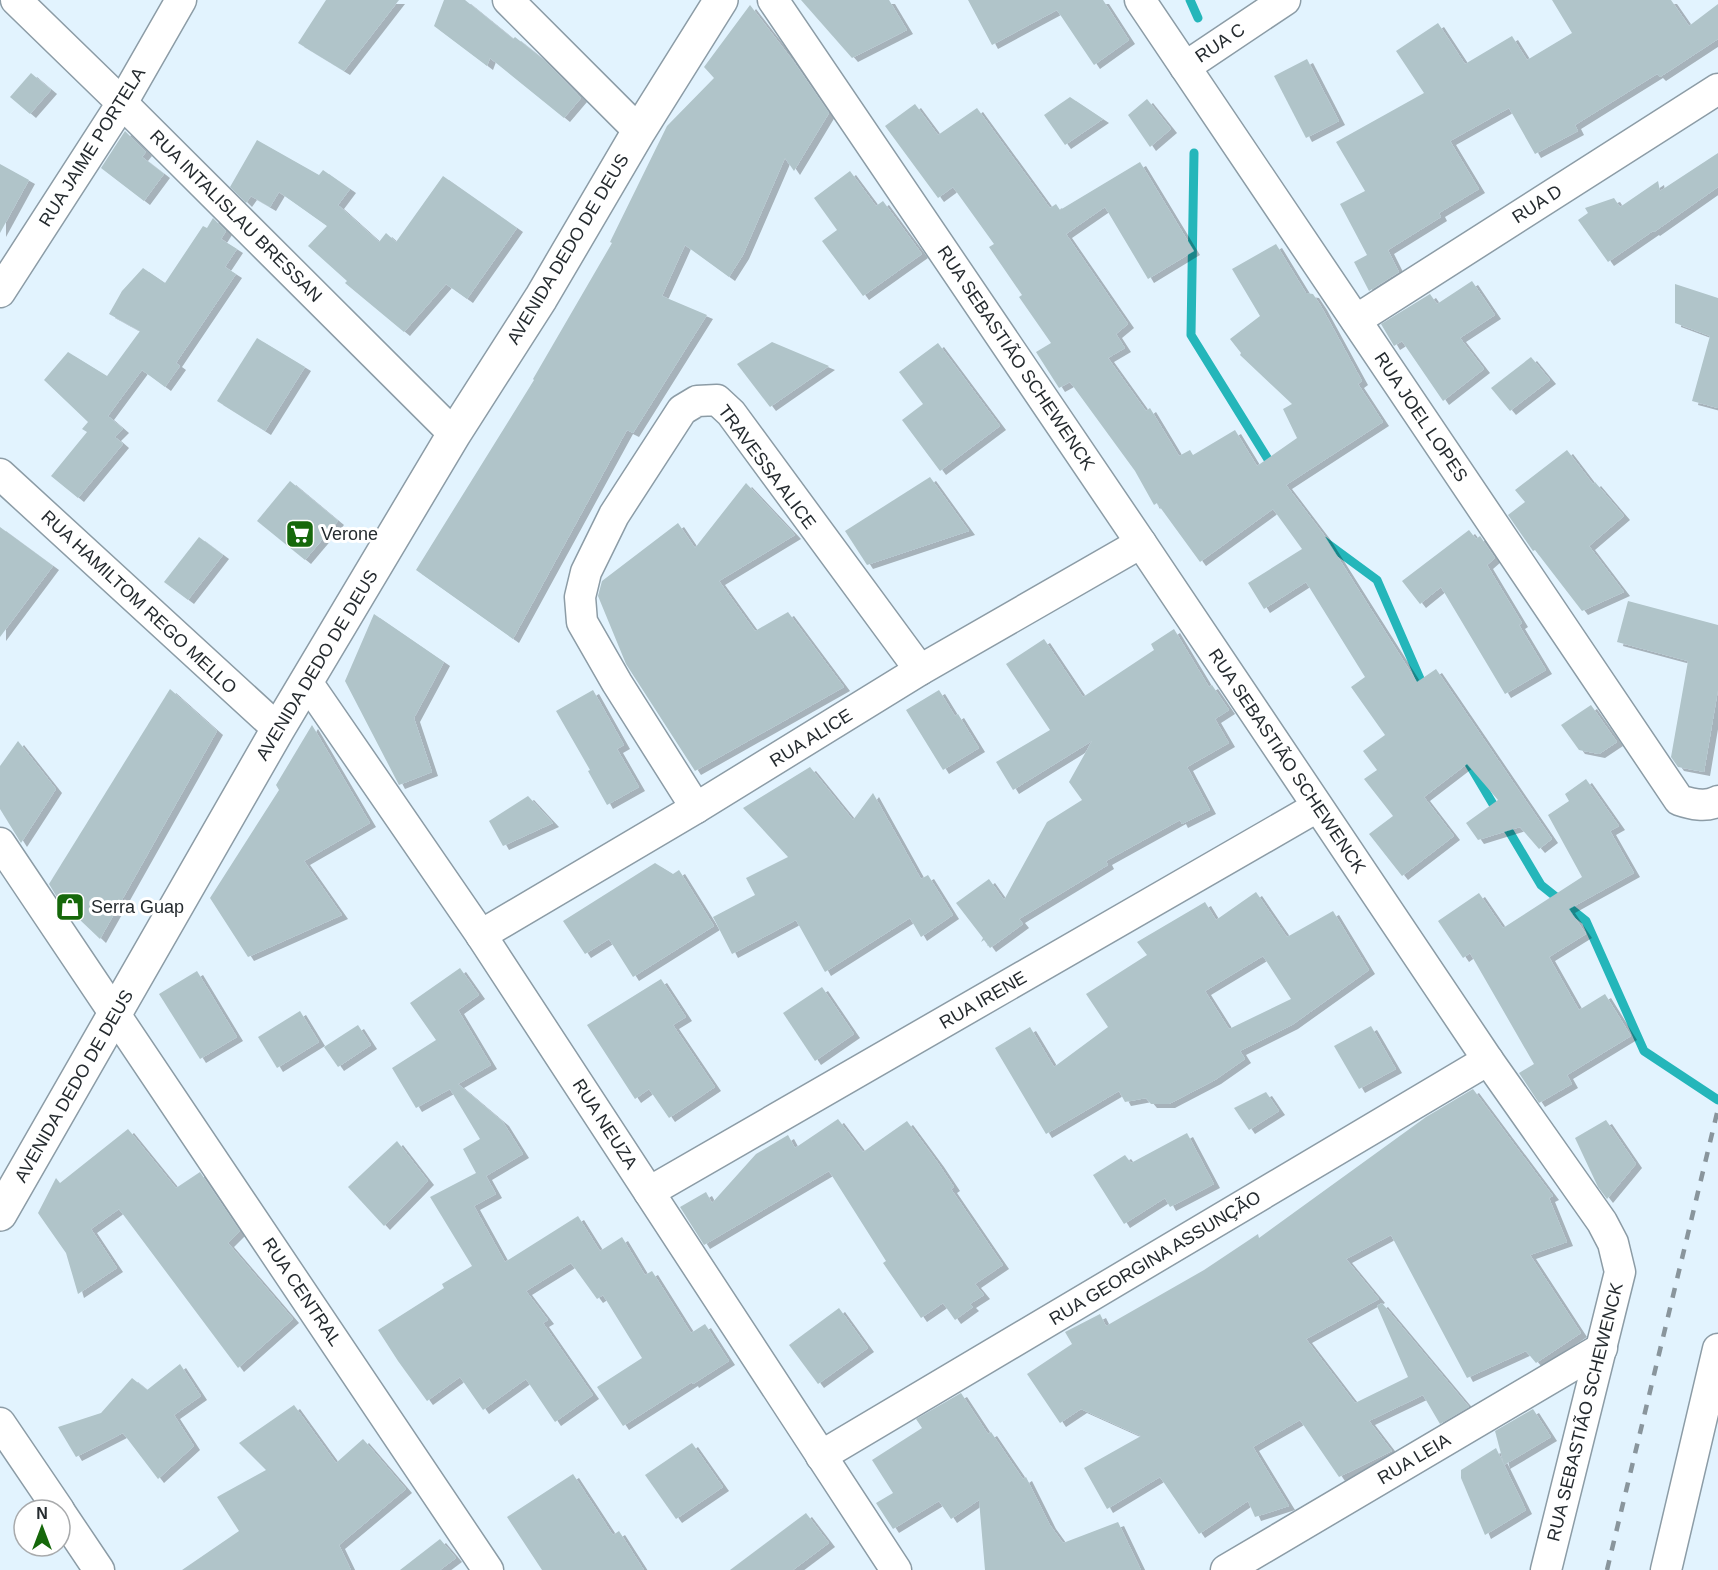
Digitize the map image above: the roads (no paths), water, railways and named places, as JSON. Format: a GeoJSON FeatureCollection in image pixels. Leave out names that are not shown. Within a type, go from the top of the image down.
{"type":"FeatureCollection","features":[{"type":"Feature","properties":{"kind":"main road","name":"AVENIDA DEDO DE DEUS"},"geometry":{"type":"LineString","coordinates":[[0,1214],[278,729],[454,434],[541,298],[639,132],[721,0]]}},
{"type":"Feature","properties":{"kind":"street","name":"RUA INTALISLAU BRESSAN"},"geometry":{"type":"LineString","coordinates":[[16,0],[454,434]]}},
{"type":"Feature","properties":{"kind":"street","name":"RUA JAIME PORTELA"},"geometry":{"type":"LineString","coordinates":[[0,292],[122,103],[181,0]]}},
{"type":"Feature","properties":{"kind":"street"},"geometry":{"type":"LineString","coordinates":[[508,0],[639,132]]}},
{"type":"Feature","properties":{"kind":"street","name":"RUA SEBASTIÃO SCHEWENCK"},"geometry":{"type":"LineString","coordinates":[[773,0],[1488,1060],[1602,1222],[1613,1243],[1620,1272],[1546,1570]]}},
{"type":"Feature","properties":{"kind":"street","name":"RUA JOEL LOPES"},"geometry":{"type":"LineString","coordinates":[[1140,0],[1679,801],[1692,804],[1712,804],[1718,801]]}},
{"type":"Feature","properties":{"kind":"street","name":"RUA C"},"geometry":{"type":"LineString","coordinates":[[1185,67],[1285,0]]}},
{"type":"Feature","properties":{"kind":"street","name":"RUA D"},"geometry":{"type":"LineString","coordinates":[[1356,320],[1718,89]]}},
{"type":"Feature","properties":{"kind":"street","name":"TRAVESSA ALICE"},"geometry":{"type":"LineString","coordinates":[[696,808],[617,683],[582,622],[580,597],[586,572],[614,515],[682,410],[697,401],[717,400],[731,413],[920,670]]}},
{"type":"Feature","properties":{"kind":"street","name":"RUA HAMILTOM REGO MELLO"},"geometry":{"type":"LineString","coordinates":[[0,474],[278,729]]}},
{"type":"Feature","properties":{"kind":"street","name":"RUA ALICE"},"geometry":{"type":"LineString","coordinates":[[481,934],[696,808],[920,670],[1141,543]]}},
{"type":"Feature","properties":{"kind":"street","name":"RUA NEUZA"},"geometry":{"type":"LineString","coordinates":[[307,682],[481,934],[896,1570]]}},
{"type":"Feature","properties":{"kind":"street","name":"RUA IRENE"},"geometry":{"type":"LineString","coordinates":[[650,1192],[1317,807]]}},
{"type":"Feature","properties":{"kind":"street"},"geometry":{"type":"LineString","coordinates":[[0,843],[115,1014]]}},
{"type":"Feature","properties":{"kind":"street","name":"RUA CENTRAL"},"geometry":{"type":"LineString","coordinates":[[115,1014],[488,1570]]}},
{"type":"Feature","properties":{"kind":"street","name":"RUA GEORGINA ASSUNÇÃO"},"geometry":{"type":"LineString","coordinates":[[821,1456],[1488,1060]]}},
{"type":"Feature","properties":{"kind":"street","name":"RUA LEIA"},"geometry":{"type":"LineString","coordinates":[[1226,1570],[1602,1348]]}},
{"type":"Feature","properties":{"kind":"street"},"geometry":{"type":"LineString","coordinates":[[1666,1570],[1718,1349]]}},
{"type":"Feature","properties":{"kind":"street"},"geometry":{"type":"LineString","coordinates":[[0,1423],[50,1498]]}},
{"type":"Feature","properties":{"kind":"street"},"geometry":{"type":"LineString","coordinates":[[72,1530],[99,1570]]}},
{"type":"Feature","properties":{"kind":"waterway"},"geometry":{"type":"LineString","coordinates":[[1190,0],[1198,18]]}},
{"type":"Feature","properties":{"kind":"waterway"},"geometry":{"type":"LineString","coordinates":[[1194,153],[1191,335],[1274,469]]}},
{"type":"Feature","properties":{"kind":"waterway"},"geometry":{"type":"LineString","coordinates":[[1324,541],[1377,580],[1424,688]]}},
{"type":"Feature","properties":{"kind":"waterway"},"geometry":{"type":"LineString","coordinates":[[1468,762],[1541,885],[1586,921],[1644,1051],[1718,1100]]}},
{"type":"Feature","properties":{"kind":"railway"},"geometry":{"type":"LineString","coordinates":[[1607,1570],[1718,1109]]}},
{"type":"Feature","properties":{"kind":"place","name":"Verone"},"geometry":{"type":"Point","coordinates":[300,534]}},
{"type":"Feature","properties":{"kind":"place","name":"Serra Guap"},"geometry":{"type":"Point","coordinates":[70,907]}}]}
